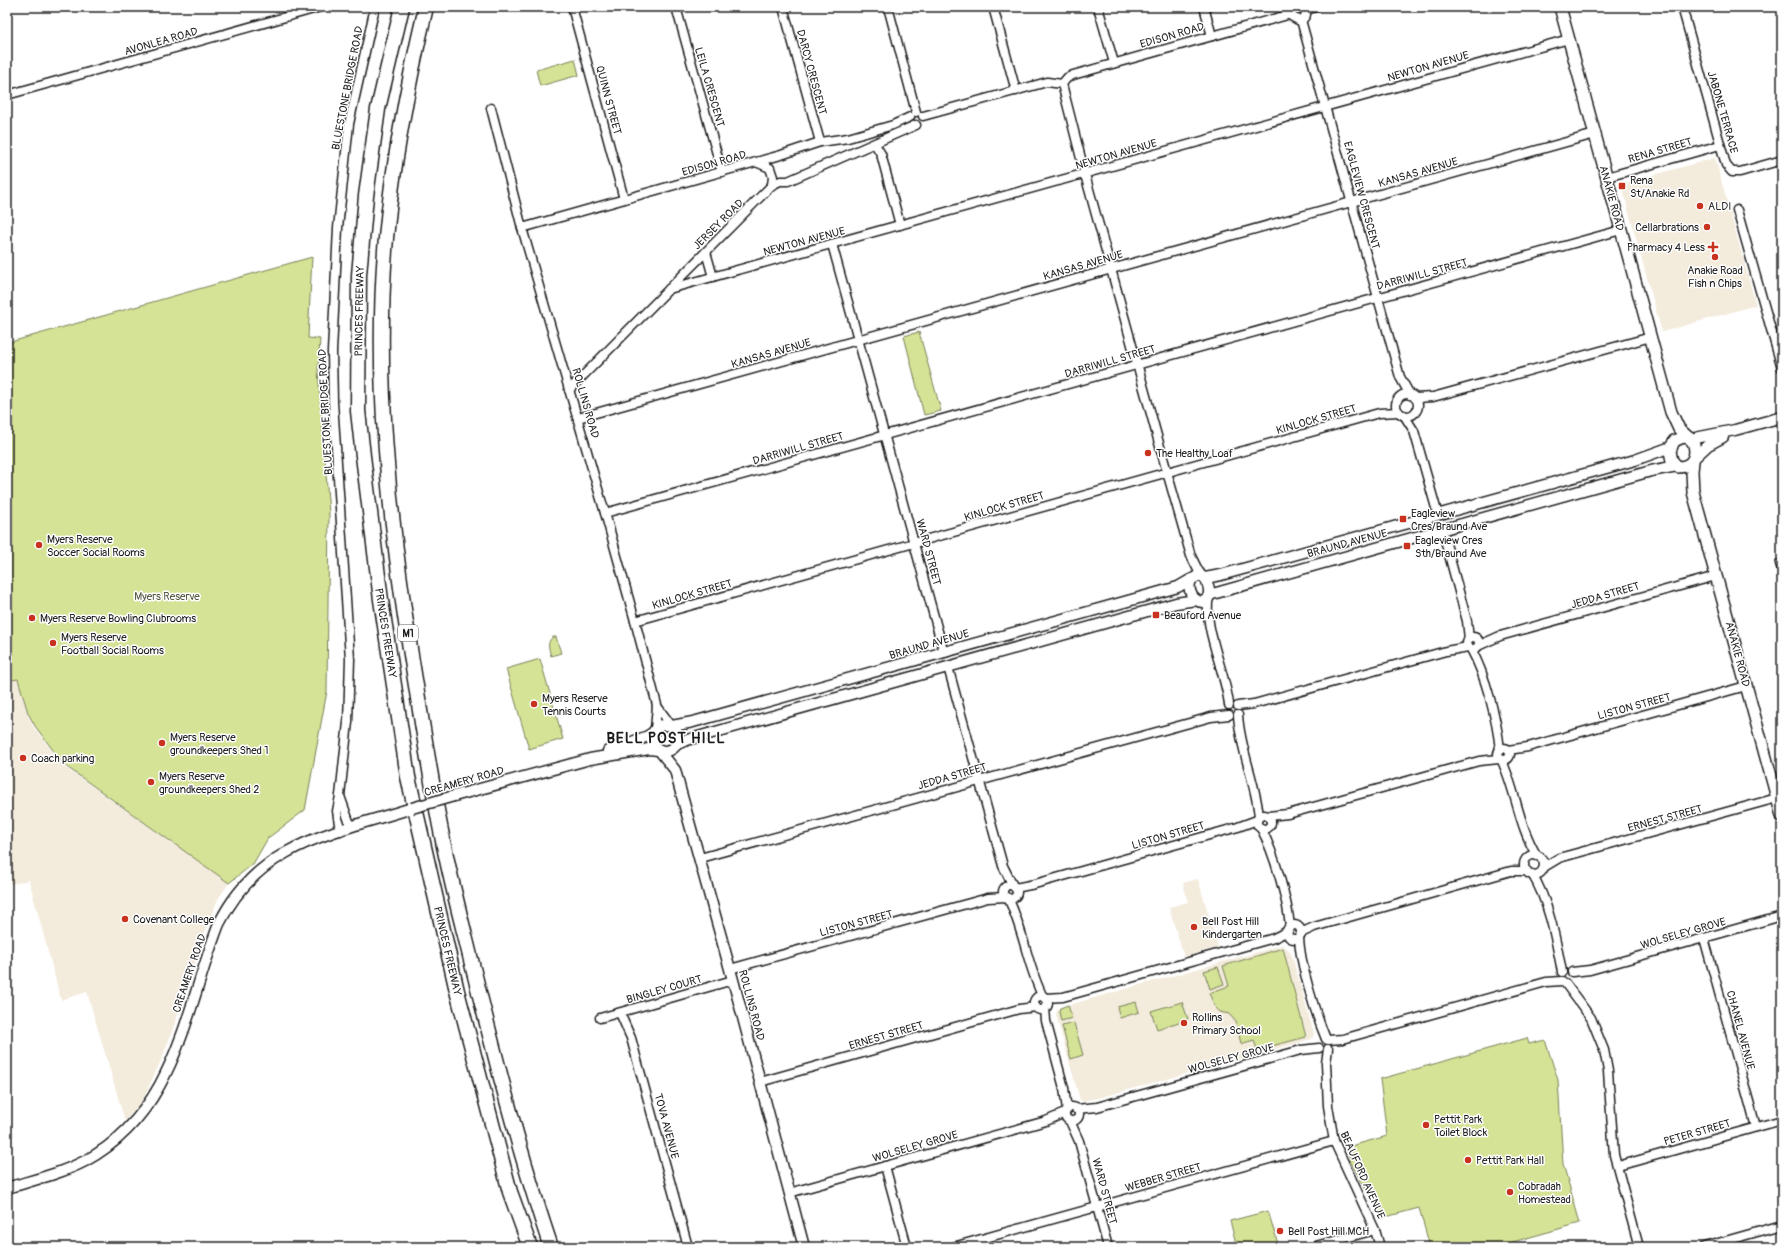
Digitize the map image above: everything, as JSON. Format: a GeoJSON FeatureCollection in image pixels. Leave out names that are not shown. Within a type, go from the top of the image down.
{"type":"FeatureCollection","features":[{"type":"Feature","properties":{"kind":"highway","name":"PRINCES FREEWAY"},"geometry":{"type":"LineString","coordinates":[[402,7],[378,109],[366,196],[359,275],[358,347],[360,426],[372,543],[408,777],[457,991],[510,1192],[530,1247]]}},
{"type":"Feature","properties":{"kind":"highway","name":"PRINCES FREEWAY"},"geometry":{"type":"LineString","coordinates":[[426,7],[409,79],[394,168],[386,240],[382,382],[386,458],[394,540],[406,626],[442,839],[492,1042],[536,1204],[551,1247]]}},
{"type":"Feature","properties":{"kind":"highway"},"geometry":{"type":"LineString","coordinates":[[510,1192],[524,1247]]}},
{"type":"Feature","properties":{"kind":"main road","name":"ANAKIE ROAD"},"geometry":{"type":"LineString","coordinates":[[1560,7],[1671,412],[1671,445]]}},
{"type":"Feature","properties":{"kind":"main road","name":"ANAKIE ROAD"},"geometry":{"type":"LineString","coordinates":[[1671,412],[1680,429],[1689,439]]}},
{"type":"Feature","properties":{"kind":"main road"},"geometry":{"type":"LineString","coordinates":[[1679,438],[1689,439],[1695,446],[1693,460],[1686,466],[1677,466],[1671,459],[1671,445],[1679,438]]}},
{"type":"Feature","properties":{"kind":"main road","name":"ANAKIE ROAD"},"geometry":{"type":"LineString","coordinates":[[1693,460],[1693,492],[1782,816]]}},
{"type":"Feature","properties":{"kind":"main road","name":"ANAKIE ROAD"},"geometry":{"type":"LineString","coordinates":[[1677,466],[1693,492]]}},
{"type":"Feature","properties":{"kind":"street","name":"AVONLEA ROAD"},"geometry":{"type":"LineString","coordinates":[[7,95],[321,7]]}},
{"type":"Feature","properties":{"kind":"street","name":"BLUESTONE BRIDGE ROAD"},"geometry":{"type":"LineString","coordinates":[[340,831],[336,813],[340,796],[348,722],[350,659],[333,402],[332,352],[337,235],[349,124],[375,7]]}},
{"type":"Feature","properties":{"kind":"street","name":"QUINN STREET"},"geometry":{"type":"LineString","coordinates":[[572,7],[624,200]]}},
{"type":"Feature","properties":{"kind":"street","name":"LEILA CRESCENT"},"geometry":{"type":"LineString","coordinates":[[676,7],[722,172]]}},
{"type":"Feature","properties":{"kind":"street","name":"DARCY CRESCENT"},"geometry":{"type":"LineString","coordinates":[[783,7],[820,142]]}},
{"type":"Feature","properties":{"kind":"street"},"geometry":{"type":"LineString","coordinates":[[888,7],[916,115]]}},
{"type":"Feature","properties":{"kind":"street"},"geometry":{"type":"LineString","coordinates":[[993,7],[1016,91]]}},
{"type":"Feature","properties":{"kind":"street"},"geometry":{"type":"LineString","coordinates":[[1098,7],[1114,63]]}},
{"type":"Feature","properties":{"kind":"street"},"geometry":{"type":"LineString","coordinates":[[1204,7],[1212,36]]}},
{"type":"Feature","properties":{"kind":"street"},"geometry":{"type":"LineString","coordinates":[[1292,10],[1295,20],[1301,20],[1305,17],[1305,8],[1316,7]]}},
{"type":"Feature","properties":{"kind":"street","name":"JABONE TERRACE"},"geometry":{"type":"LineString","coordinates":[[1682,7],[1726,165],[1732,172],[1740,172],[1782,160]]}},
{"type":"Feature","properties":{"kind":"street","name":"EDISON ROAD"},"geometry":{"type":"LineString","coordinates":[[522,228],[781,156],[820,142],[848,138],[893,125],[916,115],[1047,82],[1062,85],[1067,78],[1073,75],[1212,36],[1292,10]]}},
{"type":"Feature","properties":{"kind":"street","name":"EAGLEVIEW CRESCENT"},"geometry":{"type":"LineString","coordinates":[[1301,20],[1400,377],[1413,396]]}},
{"type":"Feature","properties":{"kind":"street","name":"NEWTON AVENUE"},"geometry":{"type":"LineString","coordinates":[[669,289],[1569,38]]}},
{"type":"Feature","properties":{"kind":"street"},"geometry":{"type":"LineString","coordinates":[[677,745],[678,734],[672,726],[663,724],[654,731],[653,740],[658,750],[669,751],[686,740],[1185,600],[1196,600],[1203,602],[1209,596],[1209,586],[1198,570],[1191,556],[1137,364],[1062,85]]}},
{"type":"Feature","properties":{"kind":"street","name":"ROLLINS ROAD"},"geometry":{"type":"LineString","coordinates":[[491,108],[522,228],[605,513],[657,705],[672,726]]}},
{"type":"Feature","properties":{"kind":"street","name":"JERSEY ROAD"},"geometry":{"type":"LineString","coordinates":[[569,390],[775,181],[788,180],[922,123],[916,115]]}},
{"type":"Feature","properties":{"kind":"street","name":"KANSAS AVENUE"},"geometry":{"type":"LineString","coordinates":[[578,418],[1595,134]]}},
{"type":"Feature","properties":{"kind":"street"},"geometry":{"type":"LineString","coordinates":[[875,144],[880,154],[900,225]]}},
{"type":"Feature","properties":{"kind":"street","name":"RENA STREET"},"geometry":{"type":"LineString","coordinates":[[1607,177],[1720,145]]}},
{"type":"Feature","properties":{"kind":"street"},"geometry":{"type":"LineString","coordinates":[[770,168],[774,160],[781,156]]}},
{"type":"Feature","properties":{"kind":"street"},"geometry":{"type":"LineString","coordinates":[[756,162],[770,168],[775,181]]}},
{"type":"Feature","properties":{"kind":"street"},"geometry":{"type":"LineString","coordinates":[[1737,210],[1782,368]]}},
{"type":"Feature","properties":{"kind":"street","name":"DARRIWILL STREET"},"geometry":{"type":"LineString","coordinates":[[605,513],[1621,230]]}},
{"type":"Feature","properties":{"kind":"street","name":"WARD STREET"},"geometry":{"type":"LineString","coordinates":[[832,244],[1108,1247]]}},
{"type":"Feature","properties":{"kind":"street"},"geometry":{"type":"LineString","coordinates":[[706,252],[713,277]]}},
{"type":"Feature","properties":{"kind":"street"},"geometry":{"type":"LineString","coordinates":[[1540,888],[1542,870],[1539,857],[1528,842],[1414,431],[1401,414],[1398,400],[1406,394],[1413,396],[1433,397],[1651,337]]}},
{"type":"Feature","properties":{"kind":"street","name":"EAGLEVIEW CRESCENT"},"geometry":{"type":"LineString","coordinates":[[1398,400],[1400,377]]}},
{"type":"Feature","properties":{"kind":"street"},"geometry":{"type":"LineString","coordinates":[[1413,396],[1416,411],[1414,431]]}},
{"type":"Feature","properties":{"kind":"street"},"geometry":{"type":"LineString","coordinates":[[1401,414],[1408,416],[1433,397]]}},
{"type":"Feature","properties":{"kind":"street","name":"KINLOCK STREET"},"geometry":{"type":"LineString","coordinates":[[1379,413],[1398,400]]}},
{"type":"Feature","properties":{"kind":"street","name":"KINLOCK STREET"},"geometry":{"type":"LineString","coordinates":[[635,621],[1379,413],[1401,414]]}},
{"type":"Feature","properties":{"kind":"street"},"geometry":{"type":"LineString","coordinates":[[1689,439],[1735,430],[1782,417]]}},
{"type":"Feature","properties":{"kind":"street"},"geometry":{"type":"LineString","coordinates":[[1693,460],[1710,443],[1735,430]]}},
{"type":"Feature","properties":{"kind":"street","name":"BRAUND AVENUE"},"geometry":{"type":"LineString","coordinates":[[1204,577],[1221,575],[1582,475],[1635,460],[1671,445]]}},
{"type":"Feature","properties":{"kind":"street","name":"BRAUND AVENUE"},"geometry":{"type":"LineString","coordinates":[[1209,596],[1651,470],[1677,466]]}},
{"type":"Feature","properties":{"kind":"street"},"geometry":{"type":"LineString","coordinates":[[1582,475],[1586,489]]}},
{"type":"Feature","properties":{"kind":"street"},"geometry":{"type":"LineString","coordinates":[[1191,556],[1191,593],[1196,600]]}},
{"type":"Feature","properties":{"kind":"street"},"geometry":{"type":"LineString","coordinates":[[1191,580],[1197,576],[1204,577]]}},
{"type":"Feature","properties":{"kind":"street","name":"JEDDA STREET"},"geometry":{"type":"LineString","coordinates":[[700,858],[1716,576]]}},
{"type":"Feature","properties":{"kind":"street","name":"BRAUND AVENUE"},"geometry":{"type":"LineString","coordinates":[[672,726],[693,722],[944,653],[1178,587],[1191,580]]}},
{"type":"Feature","properties":{"kind":"street","name":"BEAUFORD AVENUE"},"geometry":{"type":"LineString","coordinates":[[1207,617],[1209,596]]}},
{"type":"Feature","properties":{"kind":"street","name":"BEAUFORD AVENUE"},"geometry":{"type":"LineString","coordinates":[[1196,600],[1207,617],[1320,1025],[1326,1063],[1328,1106],[1334,1141],[1375,1230],[1380,1247]]}},
{"type":"Feature","properties":{"kind":"street","name":"LISTON STREET"},"geometry":{"type":"LineString","coordinates":[[730,969],[1011,892],[1238,827],[1746,686]]}},
{"type":"Feature","properties":{"kind":"street","name":"ROLLINS ROAD"},"geometry":{"type":"LineString","coordinates":[[654,731],[657,705]]}},
{"type":"Feature","properties":{"kind":"street","name":"CREAMERY ROAD"},"geometry":{"type":"LineString","coordinates":[[590,759],[648,736],[654,731]]}},
{"type":"Feature","properties":{"kind":"street","name":"ROLLINS ROAD"},"geometry":{"type":"LineString","coordinates":[[677,745],[675,770],[804,1247]]}},
{"type":"Feature","properties":{"kind":"street","name":"CREAMERY ROAD"},"geometry":{"type":"LineString","coordinates":[[7,1188],[61,1172],[84,1161],[107,1147],[136,1121],[152,1100],[171,1063],[209,950],[219,924],[229,905],[244,886],[275,858],[295,846],[351,827],[454,796],[590,759],[649,749],[658,750]]}},
{"type":"Feature","properties":{"kind":"street","name":"ROLLINS ROAD"},"geometry":{"type":"LineString","coordinates":[[658,750],[675,770]]}},
{"type":"Feature","properties":{"kind":"street","name":"BLUESTONE BRIDGE ROAD"},"geometry":{"type":"LineString","coordinates":[[340,796],[351,827]]}},
{"type":"Feature","properties":{"kind":"street","name":"ERNEST STREET"},"geometry":{"type":"LineString","coordinates":[[760,1082],[1511,871],[1526,860],[1539,857],[1559,858],[1777,798]]}},
{"type":"Feature","properties":{"kind":"street"},"geometry":{"type":"LineString","coordinates":[[1528,842],[1526,860],[1529,873],[1540,888],[1558,951],[1567,976],[1577,998],[1591,1018],[1604,1050],[1608,1070],[1612,1139],[1639,1246]]}},
{"type":"Feature","properties":{"kind":"street","name":"ERNEST STREET"},"geometry":{"type":"LineString","coordinates":[[1511,871],[1529,873],[1542,870],[1559,858]]}},
{"type":"Feature","properties":{"kind":"street","name":"WOLSELEY GROVE"},"geometry":{"type":"LineString","coordinates":[[789,1193],[1782,916]]}},
{"type":"Feature","properties":{"kind":"street","name":"CHANEL AVENUE"},"geometry":{"type":"LineString","coordinates":[[1704,938],[1756,1127]]}},
{"type":"Feature","properties":{"kind":"street","name":"BINGLEY COURT"},"geometry":{"type":"LineString","coordinates":[[600,1018],[733,980]]}},
{"type":"Feature","properties":{"kind":"street","name":"TOVA AVENUE"},"geometry":{"type":"LineString","coordinates":[[620,1013],[631,1038],[688,1247]]}},
{"type":"Feature","properties":{"kind":"street","name":"PETER STREET"},"geometry":{"type":"LineString","coordinates":[[1618,1166],[1782,1120]]}},
{"type":"Feature","properties":{"kind":"street","name":"WEBBER STREET"},"geometry":{"type":"LineString","coordinates":[[953,1247],[1334,1141]]}},
{"type":"Feature","properties":{"kind":"street"},"geometry":{"type":"LineString","coordinates":[[885,1166],[908,1247]]}},
{"type":"Feature","properties":{"kind":"street"},"geometry":{"type":"LineString","coordinates":[[1704,1247],[1782,1225]]}},
{"type":"Feature","properties":{"kind":"street"},"geometry":{"type":"LineString","coordinates":[[1312,1247],[1375,1230]]}},
{"type":"Feature","properties":{"kind":"shaded area"},"geometry":{"type":"Polygon","coordinates":[[[1715,158],[1756,305],[1662,332],[1621,184],[1715,158]]]}},
{"type":"Feature","properties":{"kind":"shaded area","name":"Covenant College"},"geometry":{"type":"Polygon","coordinates":[[[18,679],[27,713],[33,726],[63,766],[229,883],[218,899],[202,939],[190,981],[163,1056],[142,1101],[125,1121],[87,992],[61,1000],[29,880],[7,885],[7,682],[18,679]]]}},
{"type":"Feature","properties":{"kind":"shaded area","name":"Bell Post Hill Kindergarten"},"geometry":{"type":"Polygon","coordinates":[[[1198,879],[1218,947],[1184,957],[1169,907],[1188,902],[1183,883],[1198,879]]]}},
{"type":"Feature","properties":{"kind":"shaded area","name":"Rollins Primary School"},"geometry":{"type":"Polygon","coordinates":[[[1282,945],[1289,950],[1292,956],[1314,1034],[1312,1039],[1098,1098],[1083,1101],[1080,1100],[1056,1015],[1058,1008],[1282,945]]]}},
{"type":"Feature","properties":{"kind":"green space"},"geometry":{"type":"Polygon","coordinates":[[[575,59],[579,75],[540,86],[536,70],[575,59]]]}},
{"type":"Feature","properties":{"kind":"green space","name":"Myers Reserve"},"geometry":{"type":"Polygon","coordinates":[[[312,257],[308,338],[320,339],[318,370],[329,513],[327,691],[305,810],[268,838],[253,864],[229,883],[64,765],[35,726],[28,713],[18,679],[7,681],[7,343],[312,257]]]}},
{"type":"Feature","properties":{"kind":"green space"},"geometry":{"type":"Polygon","coordinates":[[[919,332],[941,411],[924,415],[904,336],[919,332]]]}},
{"type":"Feature","properties":{"kind":"green space"},"geometry":{"type":"Polygon","coordinates":[[[553,637],[556,637],[561,653],[551,656],[549,641],[553,637]]]}},
{"type":"Feature","properties":{"kind":"green space","name":"Myers Reserve Tennis Courts"},"geometry":{"type":"Polygon","coordinates":[[[540,659],[563,739],[529,749],[506,669],[540,659]]]}},
{"type":"Feature","properties":{"kind":"green space"},"geometry":{"type":"Polygon","coordinates":[[[1283,948],[1306,1037],[1257,1050],[1254,1040],[1241,1044],[1236,1022],[1229,1014],[1220,1012],[1215,1007],[1209,993],[1229,986],[1223,966],[1283,948]]]}},
{"type":"Feature","properties":{"kind":"green space"},"geometry":{"type":"Polygon","coordinates":[[[1218,967],[1224,984],[1210,989],[1204,971],[1218,967]]]}},
{"type":"Feature","properties":{"kind":"green space"},"geometry":{"type":"Polygon","coordinates":[[[1136,1002],[1139,1012],[1120,1018],[1117,1007],[1136,1002]]]}},
{"type":"Feature","properties":{"kind":"green space"},"geometry":{"type":"Polygon","coordinates":[[[1182,1002],[1188,1019],[1157,1029],[1151,1011],[1182,1002]]]}},
{"type":"Feature","properties":{"kind":"green space"},"geometry":{"type":"Polygon","coordinates":[[[1068,1005],[1072,1018],[1061,1021],[1059,1012],[1060,1008],[1068,1005]]]}},
{"type":"Feature","properties":{"kind":"green space"},"geometry":{"type":"Polygon","coordinates":[[[1074,1023],[1083,1055],[1071,1059],[1062,1026],[1074,1023]]]}},
{"type":"Feature","properties":{"kind":"green space"},"geometry":{"type":"Polygon","coordinates":[[[1527,1038],[1529,1044],[1545,1040],[1558,1080],[1563,1164],[1580,1223],[1495,1247],[1430,1247],[1419,1208],[1382,1218],[1351,1163],[1347,1147],[1387,1136],[1380,1079],[1527,1038]]]}},
{"type":"Feature","properties":{"kind":"green space"},"geometry":{"type":"Polygon","coordinates":[[[1268,1211],[1279,1247],[1237,1247],[1230,1221],[1268,1211]]]}},
{"type":"Feature","properties":{"kind":"place","name":"Rena St/Anakie Rd"},"geometry":{"type":"Point","coordinates":[1622,186]}},
{"type":"Feature","properties":{"kind":"place","name":"ALDI"},"geometry":{"type":"Point","coordinates":[1700,206]}},
{"type":"Feature","properties":{"kind":"place","name":"Cellarbrations"},"geometry":{"type":"Point","coordinates":[1707,227]}},
{"type":"Feature","properties":{"kind":"place","name":"Pharmacy 4 Less"},"geometry":{"type":"Point","coordinates":[1713,247]}},
{"type":"Feature","properties":{"kind":"place","name":"Anakie Road Fish n Chips"},"geometry":{"type":"Point","coordinates":[1715,257]}},
{"type":"Feature","properties":{"kind":"place","name":"The Healthy Loaf"},"geometry":{"type":"Point","coordinates":[1148,453]}},
{"type":"Feature","properties":{"kind":"place","name":"Eagleview Cres/Braund Ave"},"geometry":{"type":"Point","coordinates":[1403,519]}},
{"type":"Feature","properties":{"kind":"place","name":"Myers Reserve Soccer Social Rooms"},"geometry":{"type":"Point","coordinates":[39,545]}},
{"type":"Feature","properties":{"kind":"place","name":"Eagleview Cres Sth/Braund Ave"},"geometry":{"type":"Point","coordinates":[1407,546]}},
{"type":"Feature","properties":{"kind":"place","name":"Beauford Avenue"},"geometry":{"type":"Point","coordinates":[1156,615]}},
{"type":"Feature","properties":{"kind":"place","name":"Myers Reserve Bowling Clubrooms"},"geometry":{"type":"Point","coordinates":[32,618]}},
{"type":"Feature","properties":{"kind":"place","name":"Myers Reserve Football Social Rooms"},"geometry":{"type":"Point","coordinates":[53,643]}},
{"type":"Feature","properties":{"kind":"place","name":"Myers Reserve Tennis Courts"},"geometry":{"type":"Point","coordinates":[534,704]}},
{"type":"Feature","properties":{"kind":"place","name":"Myers Reserve groundkeepers Shed 1"},"geometry":{"type":"Point","coordinates":[162,743]}},
{"type":"Feature","properties":{"kind":"place","name":"Coach parking"},"geometry":{"type":"Point","coordinates":[23,758]}},
{"type":"Feature","properties":{"kind":"place","name":"Myers Reserve groundkeepers Shed 2"},"geometry":{"type":"Point","coordinates":[151,782]}},
{"type":"Feature","properties":{"kind":"place","name":"Covenant College"},"geometry":{"type":"Point","coordinates":[125,919]}},
{"type":"Feature","properties":{"kind":"place","name":"Bell Post Hill Kindergarten"},"geometry":{"type":"Point","coordinates":[1194,927]}},
{"type":"Feature","properties":{"kind":"place","name":"Rollins Primary School"},"geometry":{"type":"Point","coordinates":[1184,1023]}},
{"type":"Feature","properties":{"kind":"place","name":"Pettit Park Toilet Block"},"geometry":{"type":"Point","coordinates":[1426,1125]}},
{"type":"Feature","properties":{"kind":"place","name":"Pettit Park Hall"},"geometry":{"type":"Point","coordinates":[1468,1160]}},
{"type":"Feature","properties":{"kind":"place","name":"Cobradah Homestead"},"geometry":{"type":"Point","coordinates":[1510,1192]}},
{"type":"Feature","properties":{"kind":"place","name":"Bell Post Hill MCH"},"geometry":{"type":"Point","coordinates":[1280,1231]}},
{"type":"Feature","properties":{"kind":"district","name":"BELL POST HILL"},"geometry":{"type":"Point","coordinates":[666,738]}}]}
